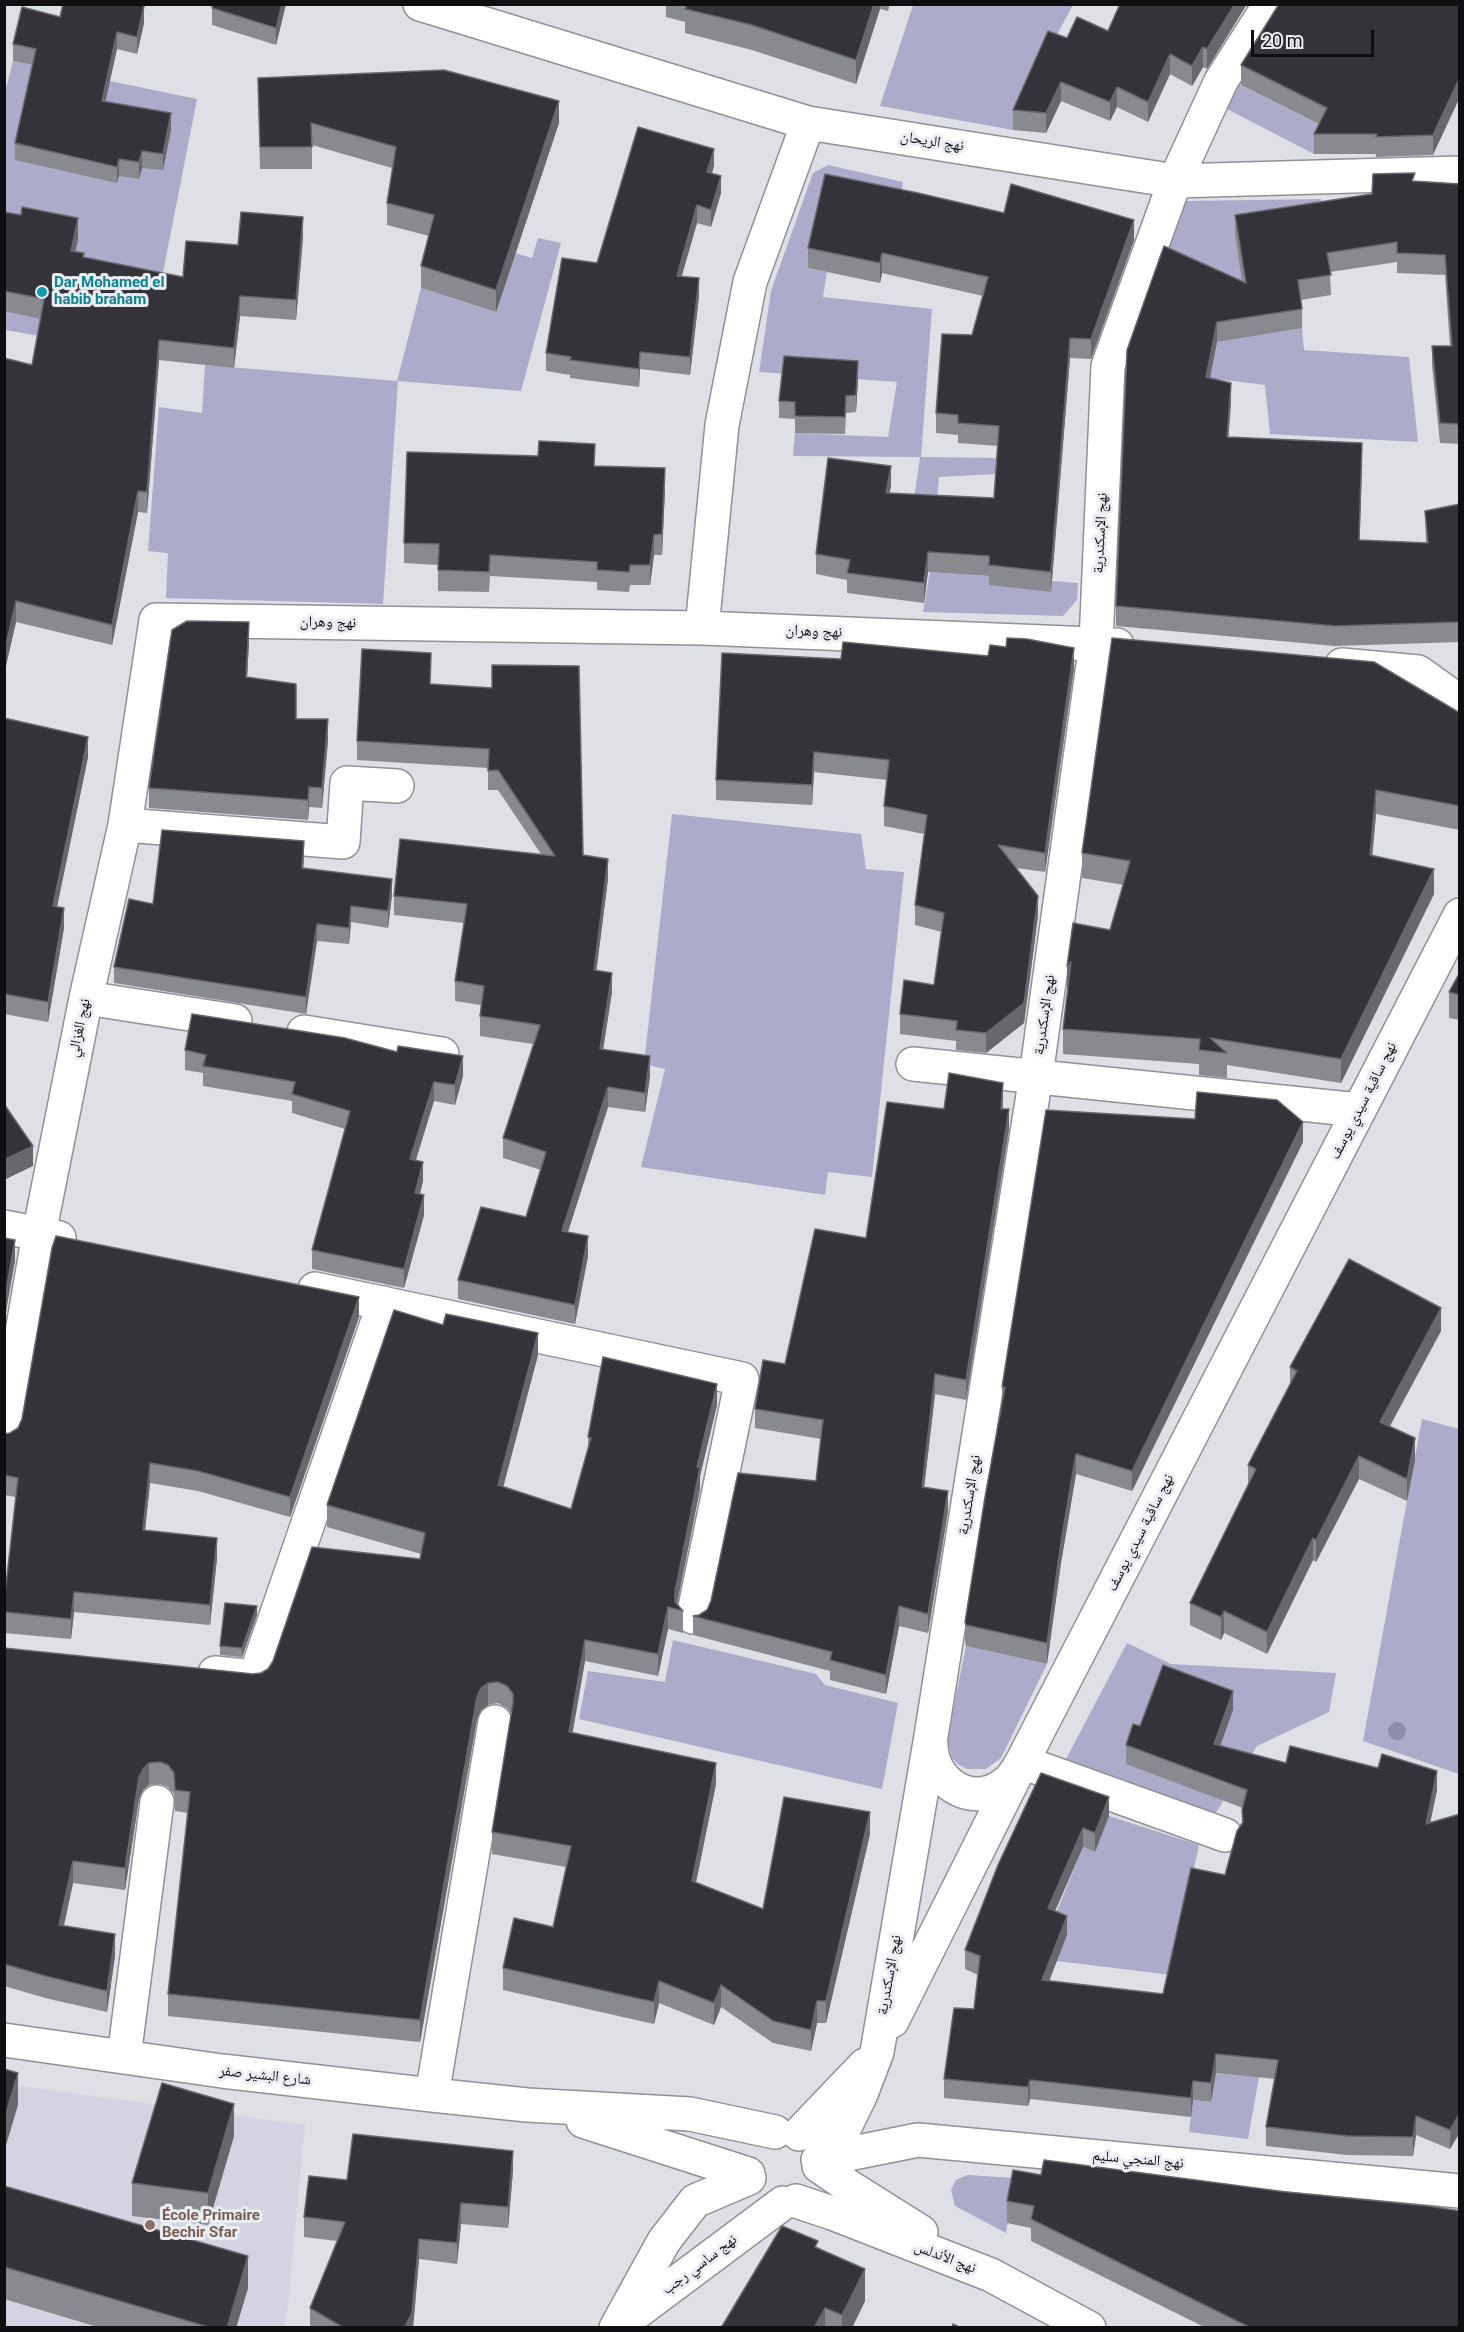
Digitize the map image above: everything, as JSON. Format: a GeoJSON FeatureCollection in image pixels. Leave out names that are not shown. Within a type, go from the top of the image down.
{"type":"FeatureCollection","features":[{"type":"Feature","properties":{"kind":"street","name":"نهج الريحان"},"geometry":{"type":"LineString","coordinates":[[420,4],[808,123],[1174,181],[1460,173]]}},
{"type":"Feature","properties":{"kind":"street","name":"نهج الإسكندرية"},"geometry":{"type":"LineString","coordinates":[[877,2052],[931,1736],[1036,1076],[1096,643],[1108,366],[1174,181],[1221,81],[1270,4]]}},
{"type":"Feature","properties":{"kind":"street"},"geometry":{"type":"LineString","coordinates":[[702,628],[722,425],[750,282],[808,123]]}},
{"type":"Feature","properties":{"kind":"street","name":"نهج وهران"},"geometry":{"type":"LineString","coordinates":[[156,620],[702,628],[1096,643],[1144,647]]}},
{"type":"Feature","properties":{"kind":"street","name":"نهج الغزالي"},"geometry":{"type":"LineString","coordinates":[[4,1436],[39,1233],[125,825],[156,620]]}},
{"type":"Feature","properties":{"kind":"street"},"geometry":{"type":"LineString","coordinates":[[1311,662],[1418,672],[1460,702]]}},
{"type":"Feature","properties":{"kind":"street"},"geometry":{"type":"LineString","coordinates":[[125,825],[343,842],[347,783],[397,786]]}},
{"type":"Feature","properties":{"kind":"street","name":"نهج ساقية سيدي يوسف"},"geometry":{"type":"LineString","coordinates":[[787,2133],[877,2052],[1022,1762],[1460,915]]}},
{"type":"Feature","properties":{"kind":"street"},"geometry":{"type":"LineString","coordinates":[[87,998],[456,1056]]}},
{"type":"Feature","properties":{"kind":"street"},"geometry":{"type":"LineString","coordinates":[[913,1064],[1359,1110]]}},
{"type":"Feature","properties":{"kind":"street"},"geometry":{"type":"LineString","coordinates":[[4,1227],[85,1243]]}},
{"type":"Feature","properties":{"kind":"street"},"geometry":{"type":"LineString","coordinates":[[280,1282],[742,1379],[693,1617]]}},
{"type":"Feature","properties":{"kind":"street"},"geometry":{"type":"LineString","coordinates":[[183,1669],[255,1677],[384,1303]]}},
{"type":"Feature","properties":{"kind":"street"},"geometry":{"type":"LineString","coordinates":[[432,2094],[495,1722]]}},
{"type":"Feature","properties":{"kind":"street"},"geometry":{"type":"LineString","coordinates":[[931,1736],[934,1766],[951,1786],[963,1792],[976,1794],[990,1792],[1003,1786],[1022,1762],[1225,1835]]}},
{"type":"Feature","properties":{"kind":"street"},"geometry":{"type":"LineString","coordinates":[[124,2057],[157,1802]]}},
{"type":"Feature","properties":{"kind":"street","name":"شارع البشير صفر"},"geometry":{"type":"LineString","coordinates":[[4,2040],[222,2071],[527,2105],[690,2114],[787,2133]]}},
{"type":"Feature","properties":{"kind":"street"},"geometry":{"type":"LineString","coordinates":[[877,2052],[861,2094],[843,2131],[819,2163],[813,2187],[806,2196],[790,2202],[773,2202],[762,2197],[748,2176],[747,2163],[756,2143],[787,2133],[815,2150],[819,2163],[851,2188],[991,2275]]}},
{"type":"Feature","properties":{"kind":"street","name":"شارع البشير صفر"},"geometry":{"type":"LineString","coordinates":[[527,2105],[637,2137],[748,2176]]}},
{"type":"Feature","properties":{"kind":"street","name":"نهج المنجي سليم"},"geometry":{"type":"LineString","coordinates":[[819,2163],[918,2140],[1460,2191]]}},
{"type":"Feature","properties":{"kind":"street"},"geometry":{"type":"LineString","coordinates":[[616,2328],[664,2241],[695,2201],[748,2176]]}},
{"type":"Feature","properties":{"kind":"street","name":"نهج الأندلس"},"geometry":{"type":"LineString","coordinates":[[790,2202],[832,2213],[991,2275],[1089,2328]]}},
{"type":"Feature","properties":{"kind":"street","name":"نهج ساسي رجب"},"geometry":{"type":"LineString","coordinates":[[616,2328],[790,2202]]}},
{"type":"Feature","properties":{"kind":"shaded area"},"geometry":{"type":"Polygon","coordinates":[[[913,5],[1073,5],[1048,51],[1013,130],[880,106],[913,5]]]}},
{"type":"Feature","properties":{"kind":"shaded area"},"geometry":{"type":"Polygon","coordinates":[[[13,61],[197,99],[159,293],[115,349],[5,330],[4,97],[13,61]]]}},
{"type":"Feature","properties":{"kind":"shaded area"},"geometry":{"type":"Polygon","coordinates":[[[1237,83],[1327,128],[1314,154],[1225,108],[1237,83]]]}},
{"type":"Feature","properties":{"kind":"shaded area"},"geometry":{"type":"Polygon","coordinates":[[[828,165],[903,182],[899,209],[808,268],[827,272],[823,297],[932,309],[921,457],[998,458],[1054,471],[939,477],[932,557],[906,555],[920,457],[793,456],[795,433],[888,437],[897,382],[759,372],[771,291],[813,173],[828,165]]]}},
{"type":"Feature","properties":{"kind":"shaded area"},"geometry":{"type":"Polygon","coordinates":[[[1321,199],[1322,222],[1235,235],[1302,328],[1304,350],[1409,357],[1418,442],[1270,434],[1265,385],[1209,378],[1219,335],[1158,263],[1186,201],[1321,199]]]}},
{"type":"Feature","properties":{"kind":"shaded area"},"geometry":{"type":"Polygon","coordinates":[[[538,238],[561,243],[521,391],[398,381],[383,604],[166,598],[168,553],[148,551],[159,407],[202,413],[205,365],[397,381],[421,288],[496,312],[478,242],[532,258],[538,238]]]}},
{"type":"Feature","properties":{"kind":"shaded area"},"geometry":{"type":"Polygon","coordinates":[[[930,572],[989,576],[1051,591],[1052,581],[1078,583],[1077,600],[1063,616],[923,612],[930,572]]]}},
{"type":"Feature","properties":{"kind":"shaded area"},"geometry":{"type":"Polygon","coordinates":[[[672,814],[861,834],[866,869],[904,872],[872,1177],[828,1172],[825,1195],[641,1167],[665,1069],[644,1064],[672,814]]]}},
{"type":"Feature","properties":{"kind":"shaded area"},"geometry":{"type":"Polygon","coordinates":[[[1422,1419],[1459,1429],[1459,1774],[1363,1741],[1422,1419]]]}},
{"type":"Feature","properties":{"kind":"shaded area"},"geometry":{"type":"Polygon","coordinates":[[[673,1640],[816,1674],[825,1685],[898,1703],[882,1789],[579,1719],[588,1671],[665,1682],[673,1640]]]}},
{"type":"Feature","properties":{"kind":"shaded area"},"geometry":{"type":"Polygon","coordinates":[[[1127,1643],[1171,1664],[1336,1673],[1329,1712],[1257,1746],[1214,1816],[1065,1761],[1127,1643]]]}},
{"type":"Feature","properties":{"kind":"shaded area"},"geometry":{"type":"Polygon","coordinates":[[[966,1646],[1047,1664],[1001,1758],[986,1769],[967,1769],[959,1765],[952,1758],[947,1739],[966,1646]]]}},
{"type":"Feature","properties":{"kind":"shaded area"},"geometry":{"type":"Polygon","coordinates":[[[1109,1816],[1199,1845],[1171,1975],[1057,1961],[1050,1928],[1083,1847],[1095,1852],[1109,1816]]]}},
{"type":"Feature","properties":{"kind":"shaded area"},"geometry":{"type":"Polygon","coordinates":[[[1216,2073],[1259,2077],[1248,2139],[1189,2132],[1193,2100],[1211,2102],[1216,2073]]]}},
{"type":"Feature","properties":{"kind":"shaded area","name":"École Primaire Bechir Sfar"},"geometry":{"type":"Polygon","coordinates":[[[5,2084],[305,2125],[286,2325],[290,2327],[5,2328],[5,2084]]]}},
{"type":"Feature","properties":{"kind":"shaded area"},"geometry":{"type":"Polygon","coordinates":[[[967,2175],[1015,2178],[1006,2233],[955,2206],[951,2190],[956,2180],[967,2175]]]}},
{"type":"Feature","properties":{"kind":"building"},"geometry":{"type":"Polygon","coordinates":[[[63,4],[136,4],[144,6],[137,37],[117,32],[102,101],[171,113],[163,154],[142,151],[139,162],[119,159],[117,167],[15,143],[36,49],[13,44],[22,7],[60,17],[63,4]]]}},
{"type":"Feature","properties":{"kind":"building"},"geometry":{"type":"Polygon","coordinates":[[[213,4],[282,4],[276,28],[212,8],[213,4]]]}},
{"type":"Feature","properties":{"kind":"building"},"geometry":{"type":"Polygon","coordinates":[[[687,4],[874,4],[856,60],[752,25],[685,9],[687,4]]]}},
{"type":"Feature","properties":{"kind":"building"},"geometry":{"type":"Polygon","coordinates":[[[1120,4],[1235,4],[1207,49],[1203,47],[1192,66],[1170,54],[1148,102],[1117,87],[1110,102],[1061,82],[1046,113],[1013,110],[1048,31],[1067,38],[1077,17],[1108,31],[1120,4]]]}},
{"type":"Feature","properties":{"kind":"building"},"geometry":{"type":"Polygon","coordinates":[[[1279,4],[1460,4],[1460,77],[1433,135],[1376,137],[1377,134],[1314,134],[1327,108],[1241,65],[1279,4]]]}},
{"type":"Feature","properties":{"kind":"building"},"geometry":{"type":"Polygon","coordinates":[[[444,70],[559,101],[496,290],[421,266],[434,215],[387,203],[396,147],[311,123],[312,147],[260,147],[258,78],[444,70]]]}},
{"type":"Feature","properties":{"kind":"building"},"geometry":{"type":"Polygon","coordinates":[[[638,127],[714,149],[707,172],[721,176],[711,210],[697,205],[677,276],[699,278],[690,357],[640,352],[639,369],[570,360],[571,357],[546,353],[562,258],[597,263],[638,127]]]}},
{"type":"Feature","properties":{"kind":"building"},"geometry":{"type":"Polygon","coordinates":[[[1415,173],[1412,181],[1460,184],[1460,424],[1440,423],[1432,346],[1452,346],[1445,255],[1397,253],[1397,242],[1327,253],[1331,275],[1298,280],[1302,309],[1217,322],[1206,377],[1231,383],[1227,437],[1362,443],[1359,540],[1428,543],[1425,511],[1460,504],[1460,622],[1335,626],[1116,606],[1127,350],[1164,246],[1246,283],[1235,215],[1372,194],[1373,174],[1415,173]]]}},
{"type":"Feature","properties":{"kind":"building"},"geometry":{"type":"Polygon","coordinates":[[[825,174],[1004,213],[1011,184],[1134,220],[1091,339],[1070,338],[1051,572],[989,565],[989,556],[928,552],[924,583],[847,573],[850,560],[816,554],[828,458],[891,466],[886,493],[994,498],[999,426],[958,423],[958,415],[936,413],[942,334],[972,335],[988,277],[882,253],[880,263],[808,248],[825,174]]]}},
{"type":"Feature","properties":{"kind":"building"},"geometry":{"type":"Polygon","coordinates":[[[22,207],[78,218],[71,251],[84,253],[83,257],[183,277],[186,241],[238,245],[241,212],[303,217],[296,300],[240,296],[234,348],[159,340],[147,492],[138,491],[112,625],[16,601],[4,654],[4,358],[32,365],[44,299],[4,291],[4,212],[21,215],[22,207]]]}},
{"type":"Feature","properties":{"kind":"building"},"geometry":{"type":"Polygon","coordinates":[[[784,356],[858,361],[856,395],[846,396],[845,417],[795,416],[795,402],[779,401],[784,356]]]}},
{"type":"Feature","properties":{"kind":"building"},"geometry":{"type":"Polygon","coordinates":[[[539,441],[595,444],[594,466],[665,468],[662,534],[654,535],[650,565],[630,565],[629,572],[597,570],[597,562],[490,555],[489,572],[438,570],[439,544],[404,543],[407,452],[538,456],[539,441]]]}},
{"type":"Feature","properties":{"kind":"building"},"geometry":{"type":"Polygon","coordinates":[[[187,621],[249,622],[246,677],[296,684],[296,719],[328,719],[322,788],[309,787],[308,800],[149,788],[172,630],[187,621]]]}},
{"type":"Feature","properties":{"kind":"building"},"geometry":{"type":"Polygon","coordinates":[[[1007,638],[1027,639],[1074,648],[1045,853],[998,845],[1038,896],[1024,1003],[986,1033],[956,1030],[957,1021],[900,1014],[904,980],[934,985],[944,913],[915,905],[927,815],[884,806],[889,760],[814,752],[812,785],[716,780],[722,653],[841,659],[843,642],[988,656],[990,645],[1006,647],[1007,638]]]}},
{"type":"Feature","properties":{"kind":"building"},"geometry":{"type":"Polygon","coordinates":[[[1112,638],[1374,662],[1460,713],[1460,806],[1376,790],[1370,855],[1434,869],[1341,1059],[1210,1038],[1227,1053],[1199,1050],[1200,1039],[1063,1029],[1071,962],[1067,966],[1073,923],[1110,930],[1130,861],[1082,853],[1112,638]]]}},
{"type":"Feature","properties":{"kind":"building"},"geometry":{"type":"Polygon","coordinates":[[[362,649],[431,653],[430,684],[492,688],[492,665],[579,666],[583,855],[608,859],[594,970],[612,973],[600,1049],[650,1056],[645,1093],[608,1087],[562,1231],[588,1236],[575,1305],[458,1280],[481,1207],[526,1217],[546,1152],[503,1138],[540,1025],[480,1016],[484,986],[455,981],[467,904],[394,896],[400,839],[555,856],[498,770],[488,771],[489,749],[357,741],[362,649]]]}},
{"type":"Feature","properties":{"kind":"building"},"geometry":{"type":"Polygon","coordinates":[[[4,718],[88,737],[53,906],[64,908],[48,1002],[4,994],[4,718]]]}},
{"type":"Feature","properties":{"kind":"building"},"geometry":{"type":"Polygon","coordinates":[[[162,830],[304,841],[302,868],[392,879],[388,911],[351,906],[349,928],[317,924],[306,997],[114,967],[129,899],[153,904],[162,830]]]}},
{"type":"Feature","properties":{"kind":"building"},"geometry":{"type":"Polygon","coordinates":[[[1460,972],[1460,995],[1449,992],[1460,972]]]}},
{"type":"Feature","properties":{"kind":"building"},"geometry":{"type":"Polygon","coordinates":[[[192,1014],[345,1038],[397,1052],[398,1046],[463,1056],[455,1085],[434,1082],[410,1159],[423,1162],[415,1193],[424,1195],[404,1269],[312,1250],[350,1111],[292,1094],[295,1082],[203,1066],[206,1055],[185,1050],[192,1014]]]}},
{"type":"Feature","properties":{"kind":"building"},"geometry":{"type":"Polygon","coordinates":[[[949,1073],[1003,1083],[1001,1109],[1009,1109],[966,1380],[935,1374],[922,1487],[948,1491],[928,1614],[899,1606],[886,1675],[830,1660],[832,1652],[693,1616],[707,1610],[711,1601],[738,1473],[816,1481],[823,1420],[755,1409],[763,1360],[785,1364],[815,1229],[866,1238],[887,1102],[944,1109],[949,1073]]]}},
{"type":"Feature","properties":{"kind":"building"},"geometry":{"type":"Polygon","coordinates":[[[1197,1092],[1277,1100],[1303,1122],[1132,1471],[1076,1454],[1047,1643],[966,1625],[985,1497],[1005,1387],[1002,1387],[1046,1110],[1195,1119],[1197,1092]]]}},
{"type":"Feature","properties":{"kind":"building"},"geometry":{"type":"Polygon","coordinates":[[[4,1104],[33,1146],[4,1160],[4,1104]]]}},
{"type":"Feature","properties":{"kind":"building"},"geometry":{"type":"Polygon","coordinates":[[[56,1236],[359,1297],[290,1497],[198,1471],[150,1463],[143,1530],[217,1538],[210,1605],[74,1592],[71,1619],[4,1612],[18,1478],[4,1475],[4,1434],[18,1428],[22,1419],[56,1236]]]}},
{"type":"Feature","properties":{"kind":"building"},"geometry":{"type":"Polygon","coordinates":[[[4,1238],[15,1240],[4,1303],[4,1238]]]}},
{"type":"Feature","properties":{"kind":"building"},"geometry":{"type":"Polygon","coordinates":[[[1349,1259],[1441,1308],[1380,1422],[1415,1438],[1407,1479],[1359,1456],[1316,1540],[1313,1538],[1267,1632],[1224,1611],[1221,1617],[1190,1603],[1256,1469],[1248,1465],[1297,1371],[1290,1367],[1349,1259]]]}},
{"type":"Feature","properties":{"kind":"building"},"geometry":{"type":"Polygon","coordinates":[[[394,1310],[443,1325],[446,1314],[538,1333],[498,1485],[571,1509],[591,1438],[588,1437],[603,1357],[717,1384],[697,1467],[700,1467],[675,1592],[675,1602],[683,1611],[668,1607],[658,1654],[585,1640],[569,1732],[716,1763],[692,1881],[763,1909],[784,1797],[870,1812],[826,2001],[817,2001],[811,2030],[773,2021],[721,1985],[714,2003],[659,1981],[654,2002],[503,1968],[514,1918],[553,1927],[571,1846],[492,1832],[513,1703],[513,1694],[507,1686],[498,1682],[488,1683],[481,1688],[477,1697],[420,2020],[168,1994],[190,1792],[175,1790],[174,1773],[168,1765],[160,1762],[149,1763],[139,1777],[125,1868],[73,1861],[59,1925],[115,1934],[107,1991],[4,1964],[4,1648],[261,1673],[268,1669],[273,1661],[312,1547],[420,1559],[425,1533],[327,1505],[394,1310]]]}},
{"type":"Feature","properties":{"kind":"building"},"geometry":{"type":"Polygon","coordinates":[[[225,1603],[257,1606],[242,1648],[220,1646],[225,1603]]]}},
{"type":"Feature","properties":{"kind":"building"},"geometry":{"type":"Polygon","coordinates":[[[1163,1665],[1233,1691],[1214,1744],[1286,1763],[1290,1746],[1378,1768],[1382,1754],[1437,1771],[1426,1824],[1460,1814],[1460,2113],[1450,2130],[1416,2116],[1413,2137],[1347,2136],[1266,2127],[1278,2060],[1216,2054],[1211,2083],[1193,2081],[1191,2098],[1030,2080],[1028,2087],[944,2079],[954,2008],[974,2009],[980,1956],[965,1950],[998,1865],[1041,1773],[1109,1797],[1095,1833],[1083,1828],[1048,1908],[1067,1916],[1042,1980],[1163,1994],[1191,1868],[1225,1875],[1237,1831],[1243,1822],[1242,1810],[1247,1790],[1126,1745],[1133,1724],[1140,1726],[1163,1665]]]}},
{"type":"Feature","properties":{"kind":"building"},"geometry":{"type":"Polygon","coordinates":[[[4,2069],[18,2073],[4,2120],[4,2069]]]}},
{"type":"Feature","properties":{"kind":"building"},"geometry":{"type":"Polygon","coordinates":[[[162,2083],[234,2104],[208,2193],[132,2183],[162,2083]]]}},
{"type":"Feature","properties":{"kind":"building"},"geometry":{"type":"Polygon","coordinates":[[[353,2134],[513,2151],[508,2207],[461,2203],[457,2243],[419,2239],[412,2313],[404,2328],[344,2328],[310,2308],[345,2222],[304,2217],[309,2176],[347,2180],[353,2134]]]}},
{"type":"Feature","properties":{"kind":"building"},"geometry":{"type":"Polygon","coordinates":[[[1044,2160],[1286,2192],[1460,2211],[1460,2328],[1251,2328],[1031,2219],[1034,2206],[1007,2201],[1013,2170],[1041,2175],[1044,2160]]]}},
{"type":"Feature","properties":{"kind":"building"},"geometry":{"type":"Polygon","coordinates":[[[4,2186],[248,2256],[227,2328],[212,2328],[4,2267],[4,2186]]]}},
{"type":"Feature","properties":{"kind":"building"},"geometry":{"type":"Polygon","coordinates":[[[782,2226],[818,2241],[815,2247],[865,2269],[842,2315],[825,2308],[814,2328],[721,2328],[782,2226]]]}},
{"type":"Feature","properties":{"kind":"place","name":"Dar Mohamed el habib braham"},"geometry":{"type":"Point","coordinates":[42,292]}},
{"type":"Feature","properties":{"kind":"place","name":"École Primaire Bechir Sfar"},"geometry":{"type":"Point","coordinates":[150,2225]}}]}
